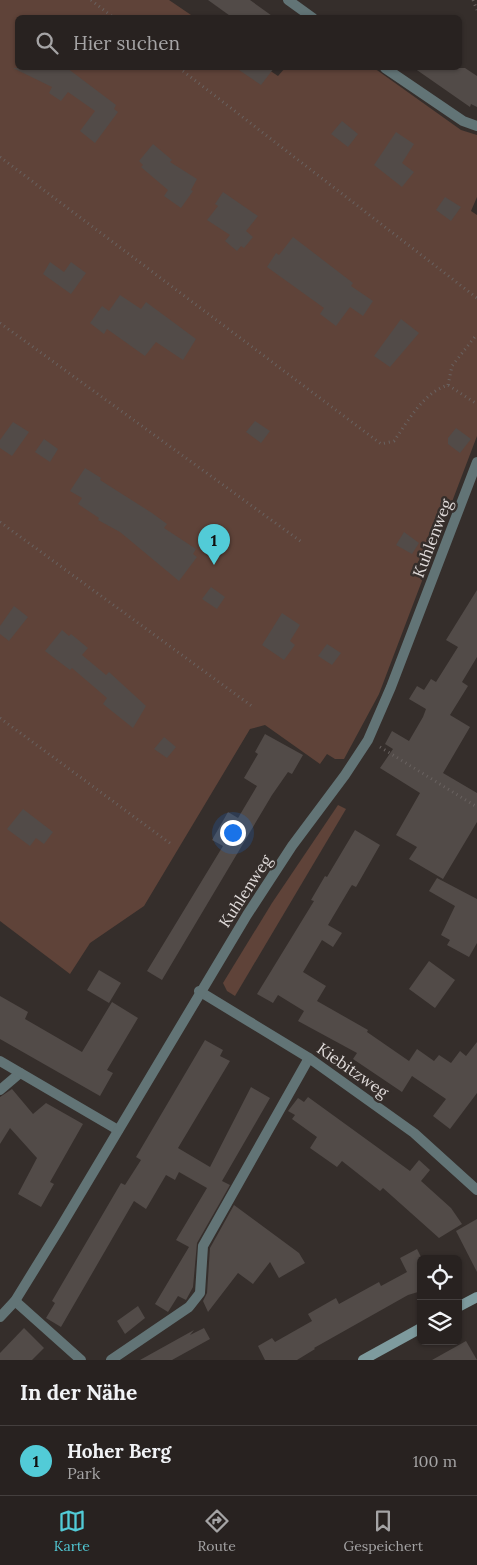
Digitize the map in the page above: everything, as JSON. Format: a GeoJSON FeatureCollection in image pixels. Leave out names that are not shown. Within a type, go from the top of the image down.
{"type":"FeatureCollection","features":[{"type":"Feature","properties":{"kind":"street"},"geometry":{"type":"LineString","coordinates":[[288,0],[309,15]]}},
{"type":"Feature","properties":{"kind":"street"},"geometry":{"type":"LineString","coordinates":[[388,70],[463,121],[477,126]]}},
{"type":"Feature","properties":{"kind":"street","name":"Kuhlenweg"},"geometry":{"type":"LineString","coordinates":[[0,1317],[15,1301],[199,992],[287,854],[345,775],[368,740],[391,687],[477,462]]}},
{"type":"Feature","properties":{"kind":"street","name":"Kiebitzweg"},"geometry":{"type":"LineString","coordinates":[[199,992],[309,1058],[414,1133],[477,1190]]}},
{"type":"Feature","properties":{"kind":"street"},"geometry":{"type":"LineString","coordinates":[[111,1360],[189,1307],[200,1293],[203,1246],[309,1058]]}},
{"type":"Feature","properties":{"kind":"street"},"geometry":{"type":"LineString","coordinates":[[0,1061],[118,1130]]}},
{"type":"Feature","properties":{"kind":"street"},"geometry":{"type":"LineString","coordinates":[[0,1090],[20,1073]]}},
{"type":"Feature","properties":{"kind":"street"},"geometry":{"type":"LineString","coordinates":[[462,1305],[477,1297]]}},
{"type":"Feature","properties":{"kind":"street"},"geometry":{"type":"LineString","coordinates":[[15,1301],[81,1360]]}},
{"type":"Feature","properties":{"kind":"street"},"geometry":{"type":"LineString","coordinates":[[363,1360],[417,1330]]}},
{"type":"Feature","properties":{"kind":"path"},"geometry":{"type":"LineString","coordinates":[[92,0],[110,15]]}},
{"type":"Feature","properties":{"kind":"path"},"geometry":{"type":"LineString","coordinates":[[473,0],[477,10]]}},
{"type":"Feature","properties":{"kind":"path"},"geometry":{"type":"LineString","coordinates":[[182,70],[477,298]]}},
{"type":"Feature","properties":{"kind":"path"},"geometry":{"type":"LineString","coordinates":[[0,157],[381,444],[394,441],[428,395],[436,388],[448,385],[477,404]]}},
{"type":"Feature","properties":{"kind":"path"},"geometry":{"type":"LineString","coordinates":[[0,323],[302,543]]}},
{"type":"Feature","properties":{"kind":"path"},"geometry":{"type":"LineString","coordinates":[[448,385],[452,366],[477,334]]}},
{"type":"Feature","properties":{"kind":"path"},"geometry":{"type":"LineString","coordinates":[[0,522],[253,707]]}},
{"type":"Feature","properties":{"kind":"path"},"geometry":{"type":"LineString","coordinates":[[0,718],[171,844]]}},
{"type":"Feature","properties":{"kind":"path"},"geometry":{"type":"LineString","coordinates":[[368,740],[477,808]]}},
{"type":"Feature","properties":{"kind":"shaded area"},"geometry":{"type":"Polygon","coordinates":[[[0,0],[169,0],[191,15],[15,15],[15,70],[269,70],[278,76],[283,70],[377,70],[461,130],[477,135],[477,197],[471,211],[477,215],[477,436],[379,694],[344,759],[335,759],[327,754],[320,764],[265,725],[250,729],[144,906],[90,943],[70,974],[0,921],[0,0]]]}},
{"type":"Feature","properties":{"kind":"shaded area"},"geometry":{"type":"Polygon","coordinates":[[[338,805],[346,809],[235,996],[227,991],[223,983],[272,903],[338,805]]]}},
{"type":"Feature","properties":{"kind":"building"},"geometry":{"type":"Polygon","coordinates":[[[208,0],[250,0],[271,15],[229,15],[208,0]]]}},
{"type":"Feature","properties":{"kind":"building"},"geometry":{"type":"Polygon","coordinates":[[[462,68],[465,68],[477,76],[477,107],[471,104],[470,107],[417,70],[462,70],[462,68]]]}},
{"type":"Feature","properties":{"kind":"building"},"geometry":{"type":"Polygon","coordinates":[[[17,70],[70,70],[116,105],[114,109],[118,112],[95,143],[80,131],[95,111],[68,92],[61,101],[49,93],[52,87],[17,70]]]}},
{"type":"Feature","properties":{"kind":"building"},"geometry":{"type":"Polygon","coordinates":[[[239,70],[272,70],[261,85],[239,70]]]}},
{"type":"Feature","properties":{"kind":"building"},"geometry":{"type":"Polygon","coordinates":[[[342,121],[358,134],[348,147],[331,134],[342,121]]]}},
{"type":"Feature","properties":{"kind":"building"},"geometry":{"type":"Polygon","coordinates":[[[396,132],[414,144],[402,163],[414,172],[402,187],[374,165],[396,132]]]}},
{"type":"Feature","properties":{"kind":"building"},"geometry":{"type":"Polygon","coordinates":[[[153,144],[172,160],[170,162],[197,179],[191,190],[193,191],[181,208],[164,196],[168,190],[141,167],[143,165],[139,161],[153,144]]]}},
{"type":"Feature","properties":{"kind":"building"},"geometry":{"type":"Polygon","coordinates":[[[223,192],[258,216],[246,231],[253,237],[244,248],[241,246],[237,251],[225,241],[230,235],[207,220],[218,206],[215,204],[223,192]]]}},
{"type":"Feature","properties":{"kind":"building"},"geometry":{"type":"Polygon","coordinates":[[[445,197],[461,207],[451,221],[436,210],[445,197]]]}},
{"type":"Feature","properties":{"kind":"building"},"geometry":{"type":"Polygon","coordinates":[[[293,237],[353,283],[351,286],[373,301],[363,316],[350,307],[336,326],[320,314],[324,308],[267,267],[276,253],[279,255],[293,237]]]}},
{"type":"Feature","properties":{"kind":"building"},"geometry":{"type":"Polygon","coordinates":[[[50,262],[64,272],[71,262],[86,273],[71,294],[43,274],[50,262]]]}},
{"type":"Feature","properties":{"kind":"building"},"geometry":{"type":"Polygon","coordinates":[[[120,295],[141,309],[146,302],[196,339],[183,360],[156,342],[145,356],[107,329],[104,334],[90,323],[102,306],[109,311],[120,295]]]}},
{"type":"Feature","properties":{"kind":"building"},"geometry":{"type":"Polygon","coordinates":[[[401,319],[419,333],[390,367],[374,356],[401,319]]]}},
{"type":"Feature","properties":{"kind":"building"},"geometry":{"type":"Polygon","coordinates":[[[255,421],[270,431],[261,443],[246,432],[255,421]]]}},
{"type":"Feature","properties":{"kind":"building"},"geometry":{"type":"Polygon","coordinates":[[[13,422],[29,432],[12,456],[0,448],[0,440],[13,422]]]}},
{"type":"Feature","properties":{"kind":"building"},"geometry":{"type":"Polygon","coordinates":[[[456,428],[471,439],[460,453],[448,444],[448,438],[456,428]]]}},
{"type":"Feature","properties":{"kind":"building"},"geometry":{"type":"Polygon","coordinates":[[[44,439],[58,449],[50,462],[35,452],[44,439]]]}},
{"type":"Feature","properties":{"kind":"building"},"geometry":{"type":"Polygon","coordinates":[[[85,468],[101,478],[100,480],[152,513],[167,524],[164,528],[196,549],[193,554],[197,557],[179,581],[120,532],[98,520],[99,518],[78,504],[82,498],[70,491],[85,468]]]}},
{"type":"Feature","properties":{"kind":"building"},"geometry":{"type":"Polygon","coordinates":[[[404,532],[419,543],[412,554],[396,545],[404,532]]]}},
{"type":"Feature","properties":{"kind":"building"},"geometry":{"type":"Polygon","coordinates":[[[211,587],[225,597],[217,609],[202,599],[211,587]]]}},
{"type":"Feature","properties":{"kind":"building"},"geometry":{"type":"Polygon","coordinates":[[[477,590],[477,657],[462,682],[468,686],[450,715],[470,727],[443,773],[477,793],[477,822],[443,879],[409,859],[417,847],[396,835],[420,793],[380,768],[393,749],[385,744],[392,731],[409,741],[423,717],[426,709],[409,699],[417,686],[424,690],[431,679],[436,682],[458,647],[446,640],[477,590]]]}},
{"type":"Feature","properties":{"kind":"building"},"geometry":{"type":"Polygon","coordinates":[[[14,606],[28,617],[9,641],[0,634],[0,626],[14,606]]]}},
{"type":"Feature","properties":{"kind":"building"},"geometry":{"type":"Polygon","coordinates":[[[282,613],[300,625],[290,641],[295,645],[284,660],[262,645],[282,613]]]}},
{"type":"Feature","properties":{"kind":"building"},"geometry":{"type":"Polygon","coordinates":[[[62,630],[69,636],[71,634],[88,648],[82,655],[106,675],[109,672],[146,706],[133,728],[103,704],[107,698],[72,668],[70,670],[45,651],[62,630]]]}},
{"type":"Feature","properties":{"kind":"building"},"geometry":{"type":"Polygon","coordinates":[[[327,644],[341,653],[332,665],[318,656],[327,644]]]}},
{"type":"Feature","properties":{"kind":"building"},"geometry":{"type":"Polygon","coordinates":[[[265,734],[303,755],[292,774],[288,772],[272,795],[162,980],[147,971],[223,846],[212,840],[228,812],[238,818],[257,786],[244,778],[258,754],[255,752],[265,734]]]}},
{"type":"Feature","properties":{"kind":"building"},"geometry":{"type":"Polygon","coordinates":[[[164,737],[176,747],[167,758],[154,749],[164,737]]]}},
{"type":"Feature","properties":{"kind":"building"},"geometry":{"type":"Polygon","coordinates":[[[23,809],[53,832],[44,844],[36,838],[30,846],[7,829],[23,809]]]}},
{"type":"Feature","properties":{"kind":"building"},"geometry":{"type":"Polygon","coordinates":[[[355,830],[380,845],[356,887],[352,885],[328,925],[342,933],[333,947],[322,940],[303,972],[326,986],[317,1001],[368,1030],[367,1032],[409,1061],[417,1049],[434,1061],[439,1055],[451,1063],[460,1051],[466,1056],[477,1042],[477,1093],[450,1129],[433,1116],[446,1099],[412,1076],[402,1092],[353,1059],[357,1053],[298,1021],[304,1011],[278,995],[273,1003],[257,994],[314,901],[311,900],[325,876],[327,877],[355,830]]]}},
{"type":"Feature","properties":{"kind":"building"},"geometry":{"type":"Polygon","coordinates":[[[437,878],[477,899],[477,943],[469,957],[447,945],[450,940],[441,935],[455,906],[429,891],[437,878]]]}},
{"type":"Feature","properties":{"kind":"building"},"geometry":{"type":"Polygon","coordinates":[[[429,961],[455,980],[435,1008],[409,989],[429,961]]]}},
{"type":"Feature","properties":{"kind":"building"},"geometry":{"type":"Polygon","coordinates":[[[99,970],[121,983],[109,1003],[87,990],[99,970]]]}},
{"type":"Feature","properties":{"kind":"building"},"geometry":{"type":"Polygon","coordinates":[[[0,996],[28,1012],[25,1019],[82,1052],[112,1002],[138,1018],[107,1070],[113,1073],[100,1096],[0,1039],[0,996]]]}},
{"type":"Feature","properties":{"kind":"building"},"geometry":{"type":"Polygon","coordinates":[[[205,1040],[223,1050],[220,1056],[230,1061],[178,1148],[210,1167],[251,1087],[270,1098],[222,1181],[230,1185],[197,1243],[193,1287],[186,1300],[178,1296],[168,1312],[155,1304],[189,1247],[176,1240],[207,1188],[179,1172],[175,1180],[166,1175],[146,1209],[134,1201],[61,1327],[46,1318],[55,1303],[52,1301],[121,1183],[125,1185],[141,1160],[136,1157],[205,1040]]]}},
{"type":"Feature","properties":{"kind":"building"},"geometry":{"type":"Polygon","coordinates":[[[12,1089],[33,1114],[46,1103],[83,1124],[50,1182],[54,1184],[41,1207],[18,1194],[37,1158],[10,1128],[0,1144],[0,1097],[12,1089]]]}},
{"type":"Feature","properties":{"kind":"building"},"geometry":{"type":"Polygon","coordinates":[[[308,1097],[410,1171],[419,1160],[430,1170],[421,1181],[451,1208],[462,1224],[439,1238],[383,1188],[380,1191],[342,1161],[337,1167],[310,1148],[317,1137],[292,1119],[295,1115],[288,1111],[298,1098],[304,1102],[308,1097]]]}},
{"type":"Feature","properties":{"kind":"building"},"geometry":{"type":"Polygon","coordinates":[[[234,1205],[299,1253],[305,1263],[279,1278],[270,1262],[253,1284],[238,1273],[208,1312],[203,1301],[207,1293],[210,1248],[234,1205]]]}},
{"type":"Feature","properties":{"kind":"building"},"geometry":{"type":"Polygon","coordinates":[[[477,1219],[477,1272],[456,1231],[477,1219]]]}},
{"type":"Feature","properties":{"kind":"building"},"geometry":{"type":"Polygon","coordinates":[[[417,1249],[420,1255],[417,1255],[417,1292],[408,1295],[314,1348],[297,1360],[265,1360],[258,1346],[272,1338],[275,1342],[312,1321],[308,1314],[336,1298],[339,1304],[379,1282],[381,1286],[407,1272],[400,1258],[417,1249]]]}},
{"type":"Feature","properties":{"kind":"building"},"geometry":{"type":"Polygon","coordinates":[[[138,1306],[145,1318],[125,1334],[117,1321],[138,1306]]]}},
{"type":"Feature","properties":{"kind":"building"},"geometry":{"type":"Polygon","coordinates":[[[24,1328],[44,1348],[32,1360],[0,1360],[0,1353],[24,1328]]]}},
{"type":"Feature","properties":{"kind":"building"},"geometry":{"type":"Polygon","coordinates":[[[204,1328],[210,1339],[172,1360],[140,1360],[194,1330],[190,1335],[204,1328]]]}},
{"type":"Feature","properties":{"kind":"building"},"geometry":{"type":"Polygon","coordinates":[[[466,1341],[477,1360],[432,1360],[462,1345],[466,1341]]]}},
{"type":"Feature","properties":{"kind":"place","name":"Hoher Berg"},"geometry":{"type":"Point","coordinates":[214,565]}}]}
